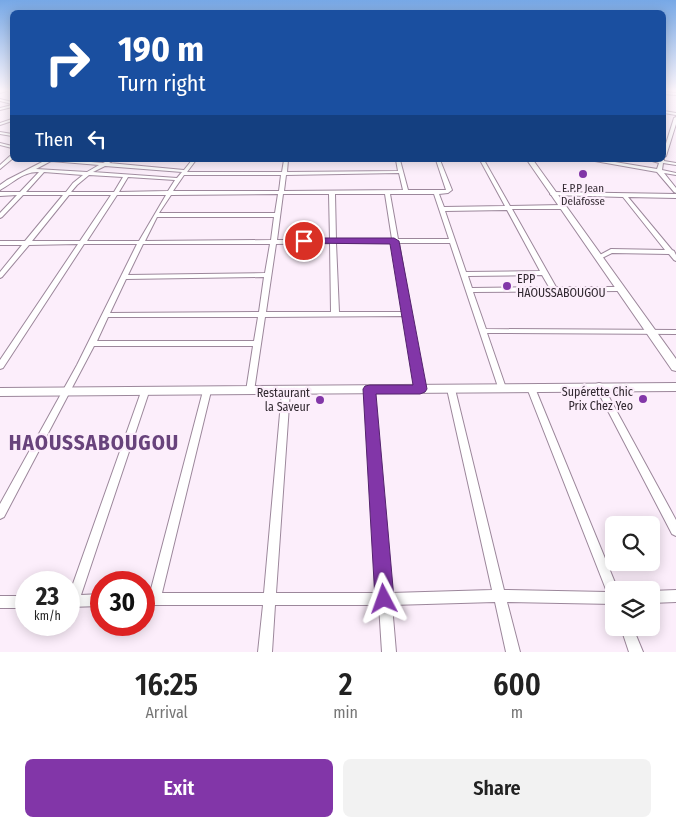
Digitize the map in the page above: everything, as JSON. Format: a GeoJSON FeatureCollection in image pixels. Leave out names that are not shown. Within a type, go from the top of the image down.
{"type":"FeatureCollection","features":[{"type":"Feature","properties":{"kind":"street"},"geometry":{"type":"LineString","coordinates":[[666,152],[674,136],[676,120]]}},
{"type":"Feature","properties":{"kind":"street"},"geometry":{"type":"LineString","coordinates":[[0,168],[10,160]]}},
{"type":"Feature","properties":{"kind":"street"},"geometry":{"type":"LineString","coordinates":[[0,188],[8,181],[46,162]]}},
{"type":"Feature","properties":{"kind":"street"},"geometry":{"type":"LineString","coordinates":[[71,162],[181,175]]}},
{"type":"Feature","properties":{"kind":"street"},"geometry":{"type":"LineString","coordinates":[[0,276],[66,194],[87,174],[108,162]]}},
{"type":"Feature","properties":{"kind":"street"},"geometry":{"type":"LineString","coordinates":[[0,514],[91,344],[156,215],[181,175],[192,162]]}},
{"type":"Feature","properties":{"kind":"street"},"geometry":{"type":"LineString","coordinates":[[250,391],[286,162]]}},
{"type":"Feature","properties":{"kind":"street"},"geometry":{"type":"LineString","coordinates":[[398,162],[406,192]]}},
{"type":"Feature","properties":{"kind":"street"},"geometry":{"type":"LineString","coordinates":[[0,194],[446,192],[449,190],[439,162]]}},
{"type":"Feature","properties":{"kind":"street"},"geometry":{"type":"LineString","coordinates":[[483,162],[553,290]]}},
{"type":"Feature","properties":{"kind":"street"},"geometry":{"type":"LineString","coordinates":[[531,162],[676,367]]}},
{"type":"Feature","properties":{"kind":"street"},"geometry":{"type":"LineString","coordinates":[[607,162],[676,174]]}},
{"type":"Feature","properties":{"kind":"street"},"geometry":{"type":"LineString","coordinates":[[659,171],[662,162]]}},
{"type":"Feature","properties":{"kind":"street"},"geometry":{"type":"LineString","coordinates":[[30,170],[126,177],[401,172]]}},
{"type":"Feature","properties":{"kind":"street"},"geometry":{"type":"LineString","coordinates":[[0,216],[43,171]]}},
{"type":"Feature","properties":{"kind":"street"},"geometry":{"type":"LineString","coordinates":[[659,171],[676,191]]}},
{"type":"Feature","properties":{"kind":"street"},"geometry":{"type":"LineString","coordinates":[[0,366],[126,177]]}},
{"type":"Feature","properties":{"kind":"street"},"geometry":{"type":"LineString","coordinates":[[332,192],[335,314]]}},
{"type":"Feature","properties":{"kind":"street"},"geometry":{"type":"LineString","coordinates":[[387,192],[420,389]]}},
{"type":"Feature","properties":{"kind":"street"},"geometry":{"type":"LineString","coordinates":[[436,192],[502,388]]}},
{"type":"Feature","properties":{"kind":"street"},"geometry":{"type":"LineString","coordinates":[[553,194],[676,196]]}},
{"type":"Feature","properties":{"kind":"street"},"geometry":{"type":"LineString","coordinates":[[625,196],[673,252],[676,259]]}},
{"type":"Feature","properties":{"kind":"street"},"geometry":{"type":"LineString","coordinates":[[441,209],[562,207]]}},
{"type":"Feature","properties":{"kind":"street"},"geometry":{"type":"LineString","coordinates":[[156,215],[277,215]]}},
{"type":"Feature","properties":{"kind":"street"},"geometry":{"type":"LineString","coordinates":[[0,243],[451,241]]}},
{"type":"Feature","properties":{"kind":"street"},"geometry":{"type":"LineString","coordinates":[[598,258],[610,251],[673,252]]}},
{"type":"Feature","properties":{"kind":"street"},"geometry":{"type":"LineString","coordinates":[[464,274],[544,273]]}},
{"type":"Feature","properties":{"kind":"street"},"geometry":{"type":"LineString","coordinates":[[124,277],[268,276]]}},
{"type":"Feature","properties":{"kind":"street"},"geometry":{"type":"LineString","coordinates":[[470,290],[620,289]]}},
{"type":"Feature","properties":{"kind":"street"},"geometry":{"type":"LineString","coordinates":[[105,315],[407,314]]}},
{"type":"Feature","properties":{"kind":"street"},"geometry":{"type":"LineString","coordinates":[[484,331],[676,332]]}},
{"type":"Feature","properties":{"kind":"street"},"geometry":{"type":"LineString","coordinates":[[91,344],[257,342]]}},
{"type":"Feature","properties":{"kind":"street"},"geometry":{"type":"LineString","coordinates":[[0,392],[451,389],[599,386],[676,387]]}},
{"type":"Feature","properties":{"kind":"street"},"geometry":{"type":"LineString","coordinates":[[599,386],[676,531]]}},
{"type":"Feature","properties":{"kind":"street"},"geometry":{"type":"LineString","coordinates":[[532,388],[608,581]]}},
{"type":"Feature","properties":{"kind":"street"},"geometry":{"type":"LineString","coordinates":[[370,389],[389,652]]}},
{"type":"Feature","properties":{"kind":"street"},"geometry":{"type":"LineString","coordinates":[[451,389],[513,652]]}},
{"type":"Feature","properties":{"kind":"street"},"geometry":{"type":"LineString","coordinates":[[265,652],[286,390]]}},
{"type":"Feature","properties":{"kind":"street"},"geometry":{"type":"LineString","coordinates":[[155,577],[207,391]]}},
{"type":"Feature","properties":{"kind":"street"},"geometry":{"type":"LineString","coordinates":[[80,576],[146,392]]}},
{"type":"Feature","properties":{"kind":"street"},"geometry":{"type":"LineString","coordinates":[[155,599],[384,599],[605,596]]}},
{"type":"Feature","properties":{"kind":"street"},"geometry":{"type":"LineString","coordinates":[[660,597],[676,596]]}},
{"type":"Feature","properties":{"kind":"street"},"geometry":{"type":"LineString","coordinates":[[0,602],[15,602]]}},
{"type":"Feature","properties":{"kind":"street"},"geometry":{"type":"LineString","coordinates":[[629,636],[636,652]]}},
{"type":"Feature","properties":{"kind":"place","name":"E.P.P Jean Delafosse"},"geometry":{"type":"Point","coordinates":[583,174]}},
{"type":"Feature","properties":{"kind":"place","name":"EPP HAOUSSABOUGOU"},"geometry":{"type":"Point","coordinates":[507,286]}},
{"type":"Feature","properties":{"kind":"place","name":"Supérette Chic Prix Chez Yeo"},"geometry":{"type":"Point","coordinates":[643,399]}},
{"type":"Feature","properties":{"kind":"place","name":"Restaurant la Saveur"},"geometry":{"type":"Point","coordinates":[320,400]}},
{"type":"Feature","properties":{"kind":"district","name":"HAOUSSABOUGOU"},"geometry":{"type":"Point","coordinates":[94,443]}},
{"type":"Feature","properties":{"kind":"route"},"geometry":{"type":"LineString","coordinates":[[304,241],[394,241],[420,389],[370,389],[384,599]]}}]}
